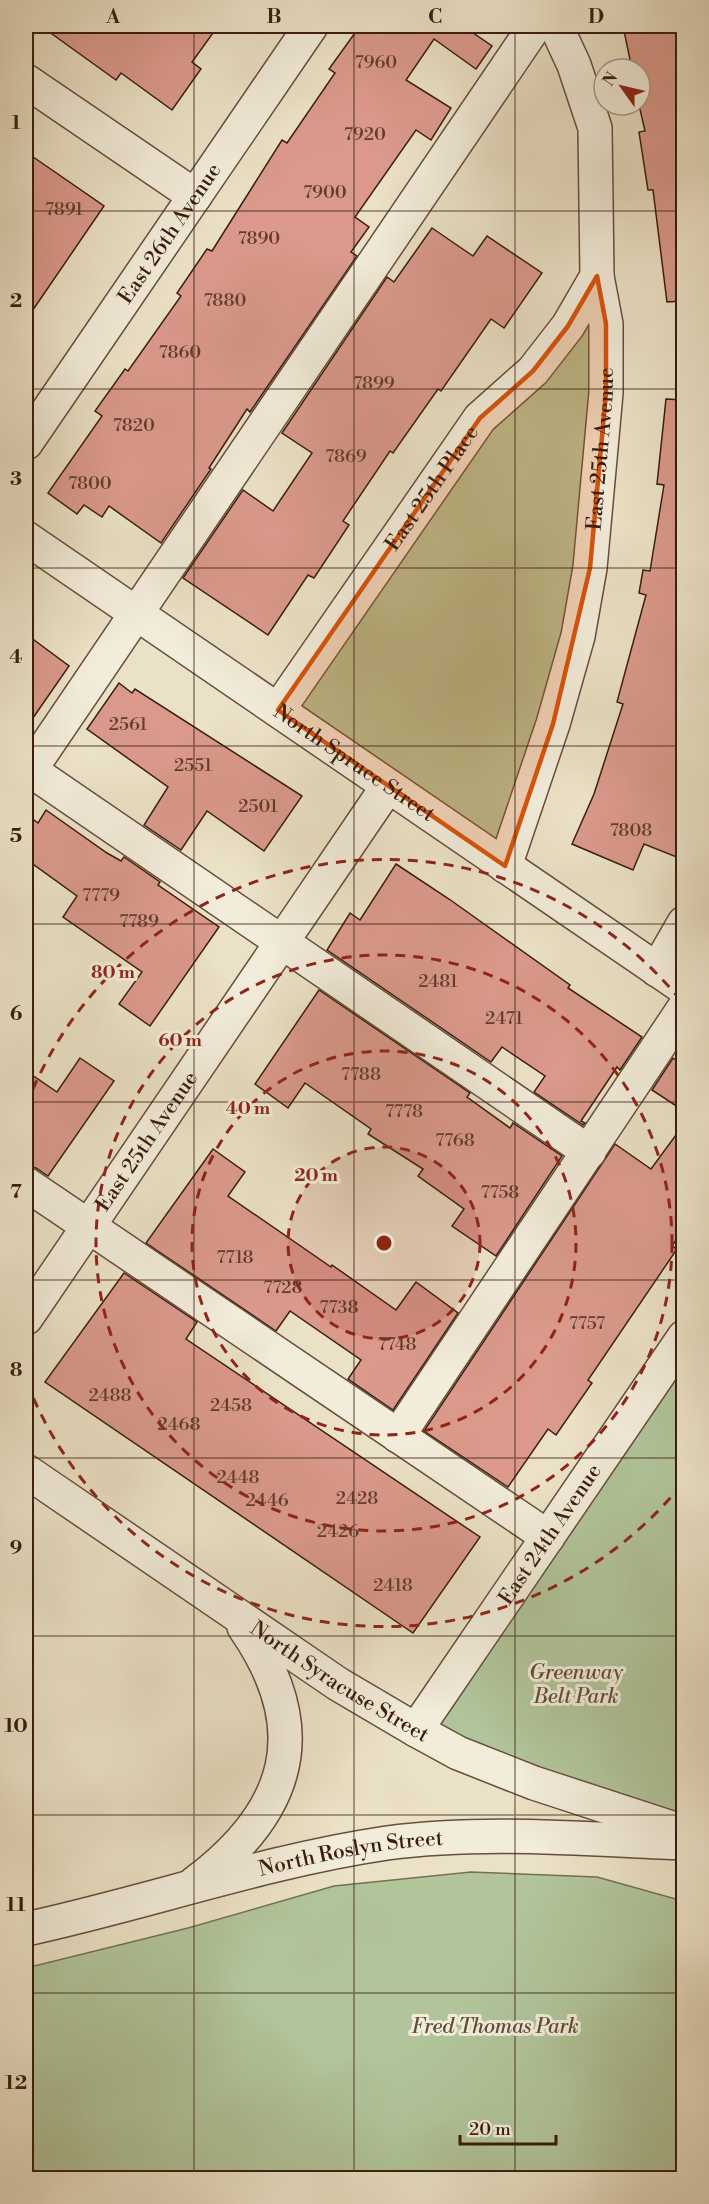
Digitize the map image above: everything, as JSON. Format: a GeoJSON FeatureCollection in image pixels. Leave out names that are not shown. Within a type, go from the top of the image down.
{"type":"FeatureCollection","features":[{"type":"Feature","properties":{"kind":"street"},"geometry":{"type":"LineString","coordinates":[[535,26],[28,773],[282,940],[590,1152]]}},
{"type":"Feature","properties":{"kind":"street","name":"East 25th Avenue"},"geometry":{"type":"LineString","coordinates":[[505,866],[554,724],[578,636],[590,568],[600,482],[606,393],[606,324],[597,276],[595,128],[574,65],[556,26]]}},
{"type":"Feature","properties":{"kind":"street","name":"East 26th Avenue"},"geometry":{"type":"LineString","coordinates":[[26,442],[195,196],[300,29]]}},
{"type":"Feature","properties":{"kind":"street"},"geometry":{"type":"LineString","coordinates":[[26,81],[195,196]]}},
{"type":"Feature","properties":{"kind":"street","name":"East 25th Place"},"geometry":{"type":"LineString","coordinates":[[278,710],[480,418],[532,371],[568,326],[597,276]]}},
{"type":"Feature","properties":{"kind":"street","name":"North Spruce Street"},"geometry":{"type":"LineString","coordinates":[[26,538],[670,979]]}},
{"type":"Feature","properties":{"kind":"street","name":"East 25th Avenue"},"geometry":{"type":"LineString","coordinates":[[26,1318],[387,786]]}},
{"type":"Feature","properties":{"kind":"street"},"geometry":{"type":"LineString","coordinates":[[670,979],[684,923]]}},
{"type":"Feature","properties":{"kind":"street"},"geometry":{"type":"LineString","coordinates":[[398,1436],[590,1152],[684,1008]]}},
{"type":"Feature","properties":{"kind":"street"},"geometry":{"type":"LineString","coordinates":[[26,1184],[548,1537]]}},
{"type":"Feature","properties":{"kind":"street","name":"East 24th Avenue"},"geometry":{"type":"LineString","coordinates":[[416,1730],[684,1337]]}},
{"type":"Feature","properties":{"kind":"street","name":"North Syracuse Street"},"geometry":{"type":"LineString","coordinates":[[26,1471],[338,1684],[416,1730],[458,1753],[534,1783],[684,1833]]}},
{"type":"Feature","properties":{"kind":"street"},"geometry":{"type":"LineString","coordinates":[[184,1891],[224,1861],[250,1833],[272,1800],[284,1763],[283,1726],[278,1687],[264,1656],[236,1615]]}},
{"type":"Feature","properties":{"kind":"street","name":"North Roslyn Street"},"geometry":{"type":"LineString","coordinates":[[26,1929],[184,1891],[277,1865],[388,1843],[527,1837],[684,1843]]}},
{"type":"Feature","properties":{"kind":"highlighted area"},"geometry":{"type":"Polygon","coordinates":[[[597,276],[606,324],[606,393],[590,568],[553,724],[505,866],[278,710],[480,418],[533,371],[568,326],[597,276]]]}},
{"type":"Feature","properties":{"kind":"green space"},"geometry":{"type":"Polygon","coordinates":[[[597,276],[600,482],[505,866],[278,710],[597,276]]]}},
{"type":"Feature","properties":{"kind":"green space","name":"Greenway Belt Park"},"geometry":{"type":"Polygon","coordinates":[[[683,1336],[683,1815],[416,1730],[683,1336]]]}},
{"type":"Feature","properties":{"kind":"green space","name":"Fred Thomas Park"},"geometry":{"type":"Polygon","coordinates":[[[471,1872],[597,1877],[683,1901],[683,2178],[26,2178],[26,1968],[188,1928],[334,1886],[471,1872]]]}},
{"type":"Feature","properties":{"kind":"building"},"geometry":{"type":"Polygon","coordinates":[[[41,26],[218,26],[192,62],[201,69],[172,110],[121,73],[116,80],[41,26]]]}},
{"type":"Feature","properties":{"kind":"building"},"geometry":{"type":"Polygon","coordinates":[[[360,26],[463,26],[492,46],[476,69],[434,39],[406,80],[451,108],[431,140],[416,130],[355,217],[369,227],[351,252],[357,256],[250,412],[247,409],[209,468],[211,469],[161,543],[109,506],[102,517],[84,505],[77,514],[48,493],[102,416],[95,411],[125,369],[128,371],[181,296],[177,293],[207,249],[212,251],[282,140],[287,143],[335,73],[329,69],[360,26]]]}},
{"type":"Feature","properties":{"kind":"building"},"geometry":{"type":"Polygon","coordinates":[[[623,26],[684,26],[684,301],[667,302],[653,190],[648,190],[639,132],[645,131],[642,117],[652,117],[652,57],[629,57],[623,26]]]}},
{"type":"Feature","properties":{"kind":"building"},"geometry":{"type":"Polygon","coordinates":[[[26,152],[104,206],[26,320],[26,152]]]}},
{"type":"Feature","properties":{"kind":"building"},"geometry":{"type":"Polygon","coordinates":[[[432,228],[473,256],[487,236],[542,273],[504,328],[491,319],[441,391],[438,389],[393,453],[390,451],[343,521],[349,525],[314,578],[308,575],[268,635],[183,578],[243,490],[273,511],[312,453],[282,433],[387,277],[394,282],[432,228]]]}},
{"type":"Feature","properties":{"kind":"building"},"geometry":{"type":"Polygon","coordinates":[[[666,399],[684,400],[684,713],[678,732],[684,734],[684,860],[644,844],[633,870],[572,844],[594,794],[623,704],[617,702],[646,595],[639,593],[643,570],[650,571],[664,485],[657,484],[666,399]]]}},
{"type":"Feature","properties":{"kind":"building"},"geometry":{"type":"Polygon","coordinates":[[[26,634],[69,666],[26,728],[26,634]]]}},
{"type":"Feature","properties":{"kind":"building"},"geometry":{"type":"Polygon","coordinates":[[[119,683],[132,693],[135,689],[302,796],[264,851],[207,811],[181,850],[144,825],[168,787],[87,729],[119,683]]]}},
{"type":"Feature","properties":{"kind":"building"},"geometry":{"type":"Polygon","coordinates":[[[46,810],[107,853],[121,861],[124,857],[160,882],[158,885],[219,927],[150,1026],[119,1004],[142,972],[63,917],[77,896],[26,859],[26,814],[38,823],[46,810]]]}},
{"type":"Feature","properties":{"kind":"building"},"geometry":{"type":"Polygon","coordinates":[[[396,864],[570,985],[568,988],[642,1037],[620,1070],[617,1067],[581,1121],[585,1123],[583,1125],[534,1092],[545,1076],[502,1047],[491,1062],[327,950],[350,913],[360,920],[396,864]]]}},
{"type":"Feature","properties":{"kind":"building"},"geometry":{"type":"Polygon","coordinates":[[[319,990],[470,1093],[467,1097],[510,1128],[513,1123],[562,1156],[496,1256],[452,1226],[464,1209],[418,1176],[423,1169],[368,1134],[371,1129],[305,1083],[288,1108],[255,1084],[319,990]]]}},
{"type":"Feature","properties":{"kind":"building"},"geometry":{"type":"Polygon","coordinates":[[[80,1058],[114,1081],[48,1176],[36,1168],[26,1166],[26,1071],[57,1092],[80,1058]]]}},
{"type":"Feature","properties":{"kind":"building"},"geometry":{"type":"Polygon","coordinates":[[[673,1058],[684,1066],[684,1111],[652,1090],[673,1058]]]}},
{"type":"Feature","properties":{"kind":"building"},"geometry":{"type":"Polygon","coordinates":[[[684,1124],[684,1229],[672,1246],[677,1249],[588,1380],[592,1383],[556,1435],[548,1429],[508,1487],[424,1431],[615,1144],[651,1169],[684,1124]]]}},
{"type":"Feature","properties":{"kind":"building"},"geometry":{"type":"Polygon","coordinates":[[[213,1149],[245,1172],[228,1196],[331,1267],[332,1265],[396,1310],[416,1282],[458,1313],[393,1410],[348,1379],[361,1360],[290,1311],[276,1331],[146,1243],[213,1149]]]}},
{"type":"Feature","properties":{"kind":"building"},"geometry":{"type":"Polygon","coordinates":[[[124,1273],[197,1322],[186,1339],[480,1537],[413,1633],[45,1382],[124,1273]]]}}]}
